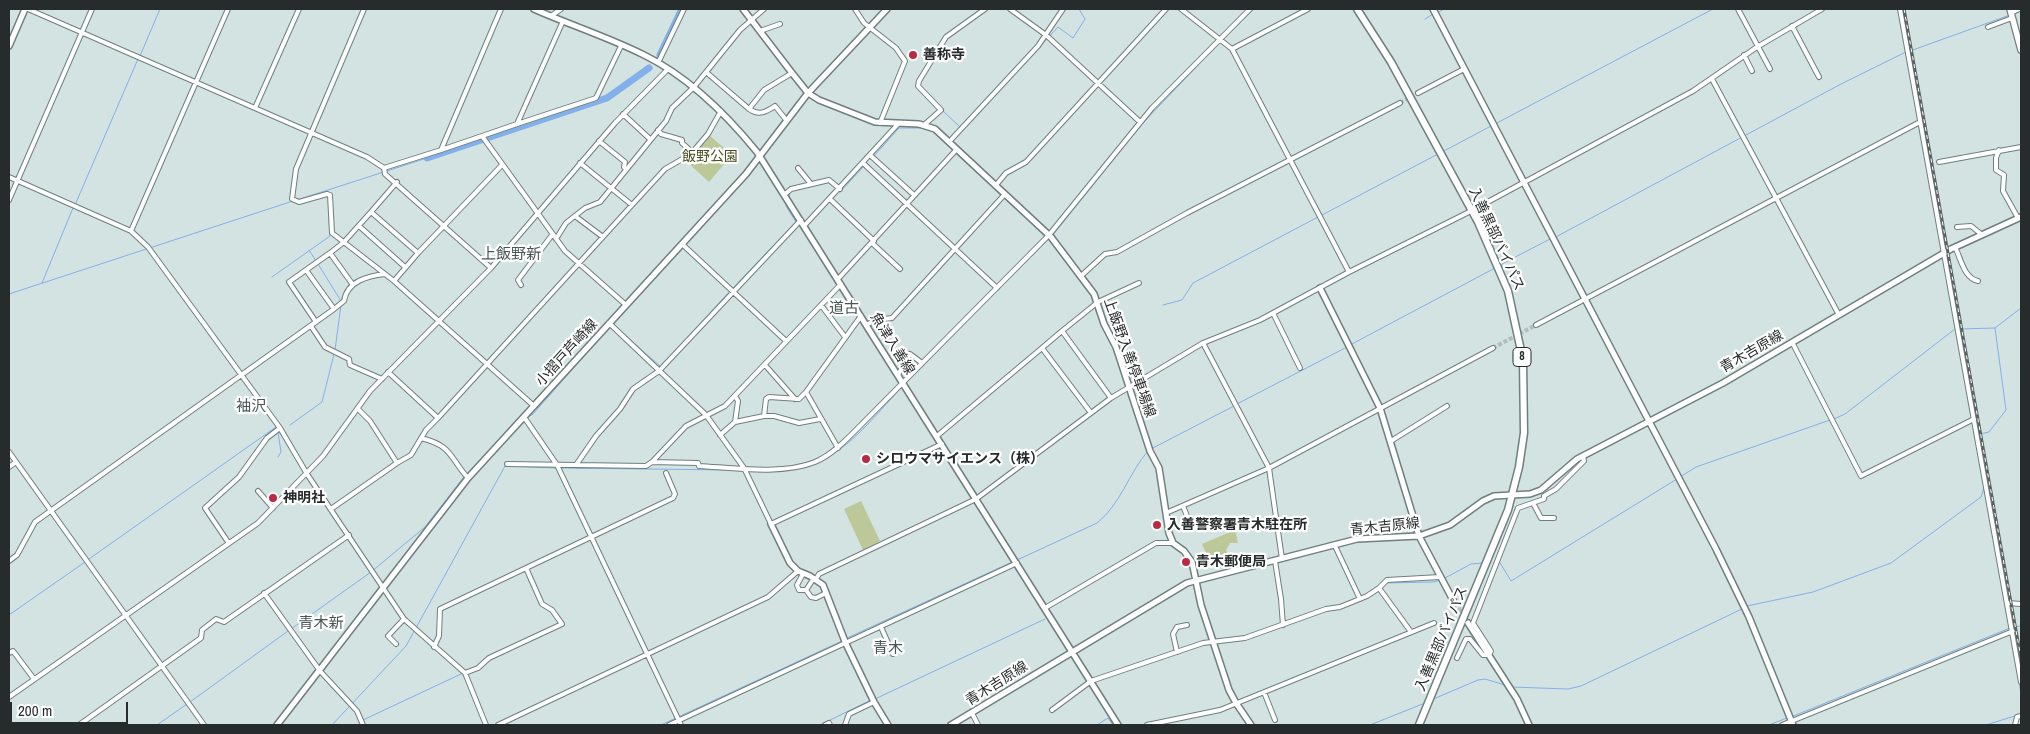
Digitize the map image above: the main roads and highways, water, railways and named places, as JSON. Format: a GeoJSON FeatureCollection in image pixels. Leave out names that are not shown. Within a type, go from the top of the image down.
{"type":"FeatureCollection","features":[{"type":"Feature","properties":{"kind":"highway","name":"入善黒部バイパス"},"geometry":{"type":"LineString","coordinates":[[1357,9],[1391,62],[1471,211],[1508,291],[1523,360],[1524,434],[1512,496],[1497,540],[1419,725]]}},
{"type":"Feature","properties":{"kind":"main road"},"geometry":{"type":"LineString","coordinates":[[9,46],[26,9]]}},
{"type":"Feature","properties":{"kind":"main road","name":"魚津入善線"},"geometry":{"type":"LineString","coordinates":[[534,9],[622,46],[668,69],[694,87],[720,111],[761,156],[1073,650],[1118,725]]}},
{"type":"Feature","properties":{"kind":"main road","name":"上飯野入善停車場線"},"geometry":{"type":"LineString","coordinates":[[743,9],[808,92],[829,105],[880,123],[924,125],[935,130],[1049,235],[1094,294],[1104,324],[1116,347],[1150,451],[1159,468],[1169,532],[1174,543],[1184,551],[1192,562],[1201,605],[1236,703],[1251,725]]}},
{"type":"Feature","properties":{"kind":"main road","name":"小摺戸芦崎線"},"geometry":{"type":"LineString","coordinates":[[277,725],[468,478],[761,156],[808,92],[887,9]]}},
{"type":"Feature","properties":{"kind":"main road"},"geometry":{"type":"LineString","coordinates":[[1433,9],[1651,421],[1749,617],[1792,723]]}},
{"type":"Feature","properties":{"kind":"main road"},"geometry":{"type":"LineString","coordinates":[[2011,13],[2021,46]]}},
{"type":"Feature","properties":{"kind":"main road","name":"青木吉原線"},"geometry":{"type":"LineString","coordinates":[[951,725],[972,714],[1073,650],[1195,580],[1282,560],[1357,539],[1419,536],[1450,525],[1482,501],[1494,496],[1512,496],[1541,490],[1566,467],[1583,456],[1723,383],[1944,253],[2020,217]]}},
{"type":"Feature","properties":{"kind":"main road"},"geometry":{"type":"LineString","coordinates":[[1320,288],[1380,408],[1419,536],[1454,602]]}},
{"type":"Feature","properties":{"kind":"main road"},"geometry":{"type":"LineString","coordinates":[[772,524],[790,563],[800,573],[815,578],[823,584],[846,644],[874,702],[888,725]]}},
{"type":"Feature","properties":{"kind":"main road"},"geometry":{"type":"LineString","coordinates":[[1468,623],[1517,699],[1529,725]]}},
{"type":"Feature","properties":{"kind":"waterway"},"geometry":{"type":"LineString","coordinates":[[140,56],[160,9]]}},
{"type":"Feature","properties":{"kind":"waterway"},"geometry":{"type":"LineString","coordinates":[[660,55],[682,9]]}},
{"type":"Feature","properties":{"kind":"waterway"},"geometry":{"type":"LineString","coordinates":[[963,129],[1058,27],[1073,38],[1085,19],[1079,9]]}},
{"type":"Feature","properties":{"kind":"waterway"},"geometry":{"type":"LineString","coordinates":[[1223,39],[1254,9]]}},
{"type":"Feature","properties":{"kind":"waterway"},"geometry":{"type":"LineString","coordinates":[[1437,13],[1444,9]]}},
{"type":"Feature","properties":{"kind":"waterway"},"geometry":{"type":"LineString","coordinates":[[1495,124],[1713,9]]}},
{"type":"Feature","properties":{"kind":"waterway"},"geometry":{"type":"LineString","coordinates":[[2014,14],[2021,11]]}},
{"type":"Feature","properties":{"kind":"waterway"},"geometry":{"type":"LineString","coordinates":[[1425,19],[1433,14]]}},
{"type":"Feature","properties":{"kind":"waterway"},"geometry":{"type":"LineString","coordinates":[[1910,51],[2010,15]]}},
{"type":"Feature","properties":{"kind":"waterway"},"geometry":{"type":"LineString","coordinates":[[1053,235],[1140,126],[1220,42]]}},
{"type":"Feature","properties":{"kind":"waterway"},"geometry":{"type":"LineString","coordinates":[[1554,238],[1841,84],[1906,52]]}},
{"type":"Feature","properties":{"kind":"waterway"},"geometry":{"type":"LineString","coordinates":[[75,205],[138,59]]}},
{"type":"Feature","properties":{"kind":"waterway"},"geometry":{"type":"LineString","coordinates":[[427,158],[607,98],[649,68]]}},
{"type":"Feature","properties":{"kind":"waterway"},"geometry":{"type":"LineString","coordinates":[[943,111],[960,127]]}},
{"type":"Feature","properties":{"kind":"waterway"},"geometry":{"type":"LineString","coordinates":[[1444,151],[1491,126]]}},
{"type":"Feature","properties":{"kind":"waterway"},"geometry":{"type":"LineString","coordinates":[[874,156],[899,128],[922,128]]}},
{"type":"Feature","properties":{"kind":"waterway"},"geometry":{"type":"LineString","coordinates":[[1322,215],[1438,154]]}},
{"type":"Feature","properties":{"kind":"waterway"},"geometry":{"type":"LineString","coordinates":[[297,200],[427,158]]}},
{"type":"Feature","properties":{"kind":"waterway"},"geometry":{"type":"LineString","coordinates":[[16,178],[22,166]]}},
{"type":"Feature","properties":{"kind":"waterway"},"geometry":{"type":"LineString","coordinates":[[838,190],[840,192],[864,166]]}},
{"type":"Feature","properties":{"kind":"waterway"},"geometry":{"type":"LineString","coordinates":[[328,191],[329,207]]}},
{"type":"Feature","properties":{"kind":"waterway"},"geometry":{"type":"LineString","coordinates":[[788,199],[791,191]]}},
{"type":"Feature","properties":{"kind":"waterway"},"geometry":{"type":"LineString","coordinates":[[9,294],[293,201]]}},
{"type":"Feature","properties":{"kind":"waterway"},"geometry":{"type":"LineString","coordinates":[[733,288],[796,222],[786,206],[787,203]]}},
{"type":"Feature","properties":{"kind":"waterway"},"geometry":{"type":"LineString","coordinates":[[42,283],[73,208]]}},
{"type":"Feature","properties":{"kind":"waterway"},"geometry":{"type":"LineString","coordinates":[[1163,305],[1182,300],[1193,283],[1318,217]]}},
{"type":"Feature","properties":{"kind":"waterway"},"geometry":{"type":"LineString","coordinates":[[272,277],[330,236],[329,218]]}},
{"type":"Feature","properties":{"kind":"waterway"},"geometry":{"type":"LineString","coordinates":[[1015,272],[1050,238]]}},
{"type":"Feature","properties":{"kind":"waterway"},"geometry":{"type":"LineString","coordinates":[[1500,265],[1550,239]]}},
{"type":"Feature","properties":{"kind":"waterway"},"geometry":{"type":"LineString","coordinates":[[309,250],[316,261]]}},
{"type":"Feature","properties":{"kind":"waterway"},"geometry":{"type":"LineString","coordinates":[[318,264],[341,301]]}},
{"type":"Feature","properties":{"kind":"waterway"},"geometry":{"type":"LineString","coordinates":[[1350,345],[1495,268]]}},
{"type":"Feature","properties":{"kind":"waterway"},"geometry":{"type":"LineString","coordinates":[[905,384],[1010,277]]}},
{"type":"Feature","properties":{"kind":"waterway"},"geometry":{"type":"LineString","coordinates":[[667,360],[730,291]]}},
{"type":"Feature","properties":{"kind":"waterway"},"geometry":{"type":"LineString","coordinates":[[335,350],[341,305]]}},
{"type":"Feature","properties":{"kind":"waterway"},"geometry":{"type":"LineString","coordinates":[[1959,329],[1995,328],[2021,308]]}},
{"type":"Feature","properties":{"kind":"waterway"},"geometry":{"type":"LineString","coordinates":[[528,416],[532,415],[610,327]]}},
{"type":"Feature","properties":{"kind":"waterway"},"geometry":{"type":"LineString","coordinates":[[1747,606],[1813,592],[1891,563],[1981,497],[1984,488],[1975,435],[1989,432],[2006,410],[1995,328]]}},
{"type":"Feature","properties":{"kind":"waterway"},"geometry":{"type":"LineString","coordinates":[[618,329],[661,367]]}},
{"type":"Feature","properties":{"kind":"waterway"},"geometry":{"type":"LineString","coordinates":[[1834,419],[1845,414],[1955,329]]}},
{"type":"Feature","properties":{"kind":"waterway"},"geometry":{"type":"LineString","coordinates":[[1237,404],[1347,347]]}},
{"type":"Feature","properties":{"kind":"waterway"},"geometry":{"type":"LineString","coordinates":[[290,425],[322,402],[334,354]]}},
{"type":"Feature","properties":{"kind":"waterway"},"geometry":{"type":"LineString","coordinates":[[775,471],[796,469],[815,464],[832,455],[861,431],[902,387]]}},
{"type":"Feature","properties":{"kind":"waterway"},"geometry":{"type":"LineString","coordinates":[[1151,449],[1234,406]]}},
{"type":"Feature","properties":{"kind":"waterway"},"geometry":{"type":"LineString","coordinates":[[291,629],[371,572],[425,527],[464,477],[522,416]]}},
{"type":"Feature","properties":{"kind":"waterway"},"geometry":{"type":"LineString","coordinates":[[1680,477],[1696,467],[1830,420]]}},
{"type":"Feature","properties":{"kind":"waterway"},"geometry":{"type":"LineString","coordinates":[[89,559],[276,427]]}},
{"type":"Feature","properties":{"kind":"waterway"},"geometry":{"type":"LineString","coordinates":[[278,432],[281,452],[278,457]]}},
{"type":"Feature","properties":{"kind":"waterway"},"geometry":{"type":"LineString","coordinates":[[1015,561],[1097,523],[1112,507],[1148,451]]}},
{"type":"Feature","properties":{"kind":"waterway"},"geometry":{"type":"LineString","coordinates":[[332,725],[406,646],[505,466],[556,468]]}},
{"type":"Feature","properties":{"kind":"waterway"},"geometry":{"type":"LineString","coordinates":[[560,468],[731,470]]}},
{"type":"Feature","properties":{"kind":"waterway"},"geometry":{"type":"LineString","coordinates":[[1499,561],[1511,581],[1677,479]]}},
{"type":"Feature","properties":{"kind":"waterway"},"geometry":{"type":"LineString","coordinates":[[9,615],[85,562]]}},
{"type":"Feature","properties":{"kind":"waterway"},"geometry":{"type":"LineString","coordinates":[[845,639],[1012,562]]}},
{"type":"Feature","properties":{"kind":"waterway"},"geometry":{"type":"LineString","coordinates":[[1445,578],[1471,564],[1482,563]]}},
{"type":"Feature","properties":{"kind":"waterway"},"geometry":{"type":"LineString","coordinates":[[1386,583],[1433,582],[1441,580]]}},
{"type":"Feature","properties":{"kind":"waterway"},"geometry":{"type":"LineString","coordinates":[[1366,594],[1378,587]]}},
{"type":"Feature","properties":{"kind":"waterway"},"geometry":{"type":"LineString","coordinates":[[1511,687],[1568,689],[1581,686],[1744,608]]}},
{"type":"Feature","properties":{"kind":"waterway"},"geometry":{"type":"LineString","coordinates":[[875,699],[1045,619]]}},
{"type":"Feature","properties":{"kind":"waterway"},"geometry":{"type":"LineString","coordinates":[[2013,627],[2021,626]]}},
{"type":"Feature","properties":{"kind":"waterway"},"geometry":{"type":"LineString","coordinates":[[2010,628],[2021,694]]}},
{"type":"Feature","properties":{"kind":"waterway"},"geometry":{"type":"LineString","coordinates":[[1791,717],[2010,628]]}},
{"type":"Feature","properties":{"kind":"waterway"},"geometry":{"type":"LineString","coordinates":[[190,702],[288,631]]}},
{"type":"Feature","properties":{"kind":"waterway"},"geometry":{"type":"LineString","coordinates":[[480,669],[490,660],[540,636]]}},
{"type":"Feature","properties":{"kind":"waterway"},"geometry":{"type":"LineString","coordinates":[[661,725],[842,641]]}},
{"type":"Feature","properties":{"kind":"waterway"},"geometry":{"type":"LineString","coordinates":[[363,720],[461,674],[474,671]]}},
{"type":"Feature","properties":{"kind":"waterway"},"geometry":{"type":"LineString","coordinates":[[1431,700],[1478,680],[1485,679],[1505,685]]}},
{"type":"Feature","properties":{"kind":"waterway"},"geometry":{"type":"LineString","coordinates":[[820,725],[871,700]]}},
{"type":"Feature","properties":{"kind":"waterway"},"geometry":{"type":"LineString","coordinates":[[1370,725],[1425,703]]}},
{"type":"Feature","properties":{"kind":"waterway"},"geometry":{"type":"LineString","coordinates":[[157,725],[187,704]]}},
{"type":"Feature","properties":{"kind":"waterway"},"geometry":{"type":"LineString","coordinates":[[1986,725],[2021,714]]}},
{"type":"Feature","properties":{"kind":"waterway"},"geometry":{"type":"LineString","coordinates":[[1097,725],[1108,718],[1113,725]]}},
{"type":"Feature","properties":{"kind":"waterway"},"geometry":{"type":"LineString","coordinates":[[1769,725],[1787,718]]}},
{"type":"Feature","properties":{"kind":"tunnel"},"geometry":{"type":"LineString","coordinates":[[1400,103],[1418,93]]}},
{"type":"Feature","properties":{"kind":"tunnel"},"geometry":{"type":"LineString","coordinates":[[1493,348],[1536,325]]}},
{"type":"Feature","properties":{"kind":"tunnel"},"geometry":{"type":"LineString","coordinates":[[1454,602],[1468,623]]}},
{"type":"Feature","properties":{"kind":"railway"},"geometry":{"type":"LineString","coordinates":[[1904,9],[2021,658]]}},
{"type":"Feature","properties":{"kind":"place","name":"善称寺"},"geometry":{"type":"Point","coordinates":[913,55]}},
{"type":"Feature","properties":{"kind":"place","name":"シロウマサイエンス（株）"},"geometry":{"type":"Point","coordinates":[866,459]}},
{"type":"Feature","properties":{"kind":"place","name":"神明社"},"geometry":{"type":"Point","coordinates":[273,498]}},
{"type":"Feature","properties":{"kind":"place","name":"入善警察署青木駐在所"},"geometry":{"type":"Point","coordinates":[1157,525]}},
{"type":"Feature","properties":{"kind":"place","name":"青木郵便局"},"geometry":{"type":"Point","coordinates":[1186,562]}},
{"type":"Feature","properties":{"kind":"district","name":"上飯野新"},"geometry":{"type":"Point","coordinates":[511,255]}},
{"type":"Feature","properties":{"kind":"district","name":"道古"},"geometry":{"type":"Point","coordinates":[844,309]}},
{"type":"Feature","properties":{"kind":"district","name":"袖沢"},"geometry":{"type":"Point","coordinates":[251,407]}},
{"type":"Feature","properties":{"kind":"district","name":"青木新"},"geometry":{"type":"Point","coordinates":[321,624]}},
{"type":"Feature","properties":{"kind":"district","name":"青木"},"geometry":{"type":"Point","coordinates":[888,649]}},
{"type":"Feature","properties":{"kind":"park label","name":"飯野公園"},"geometry":{"type":"Point","coordinates":[710,157]}}]}
